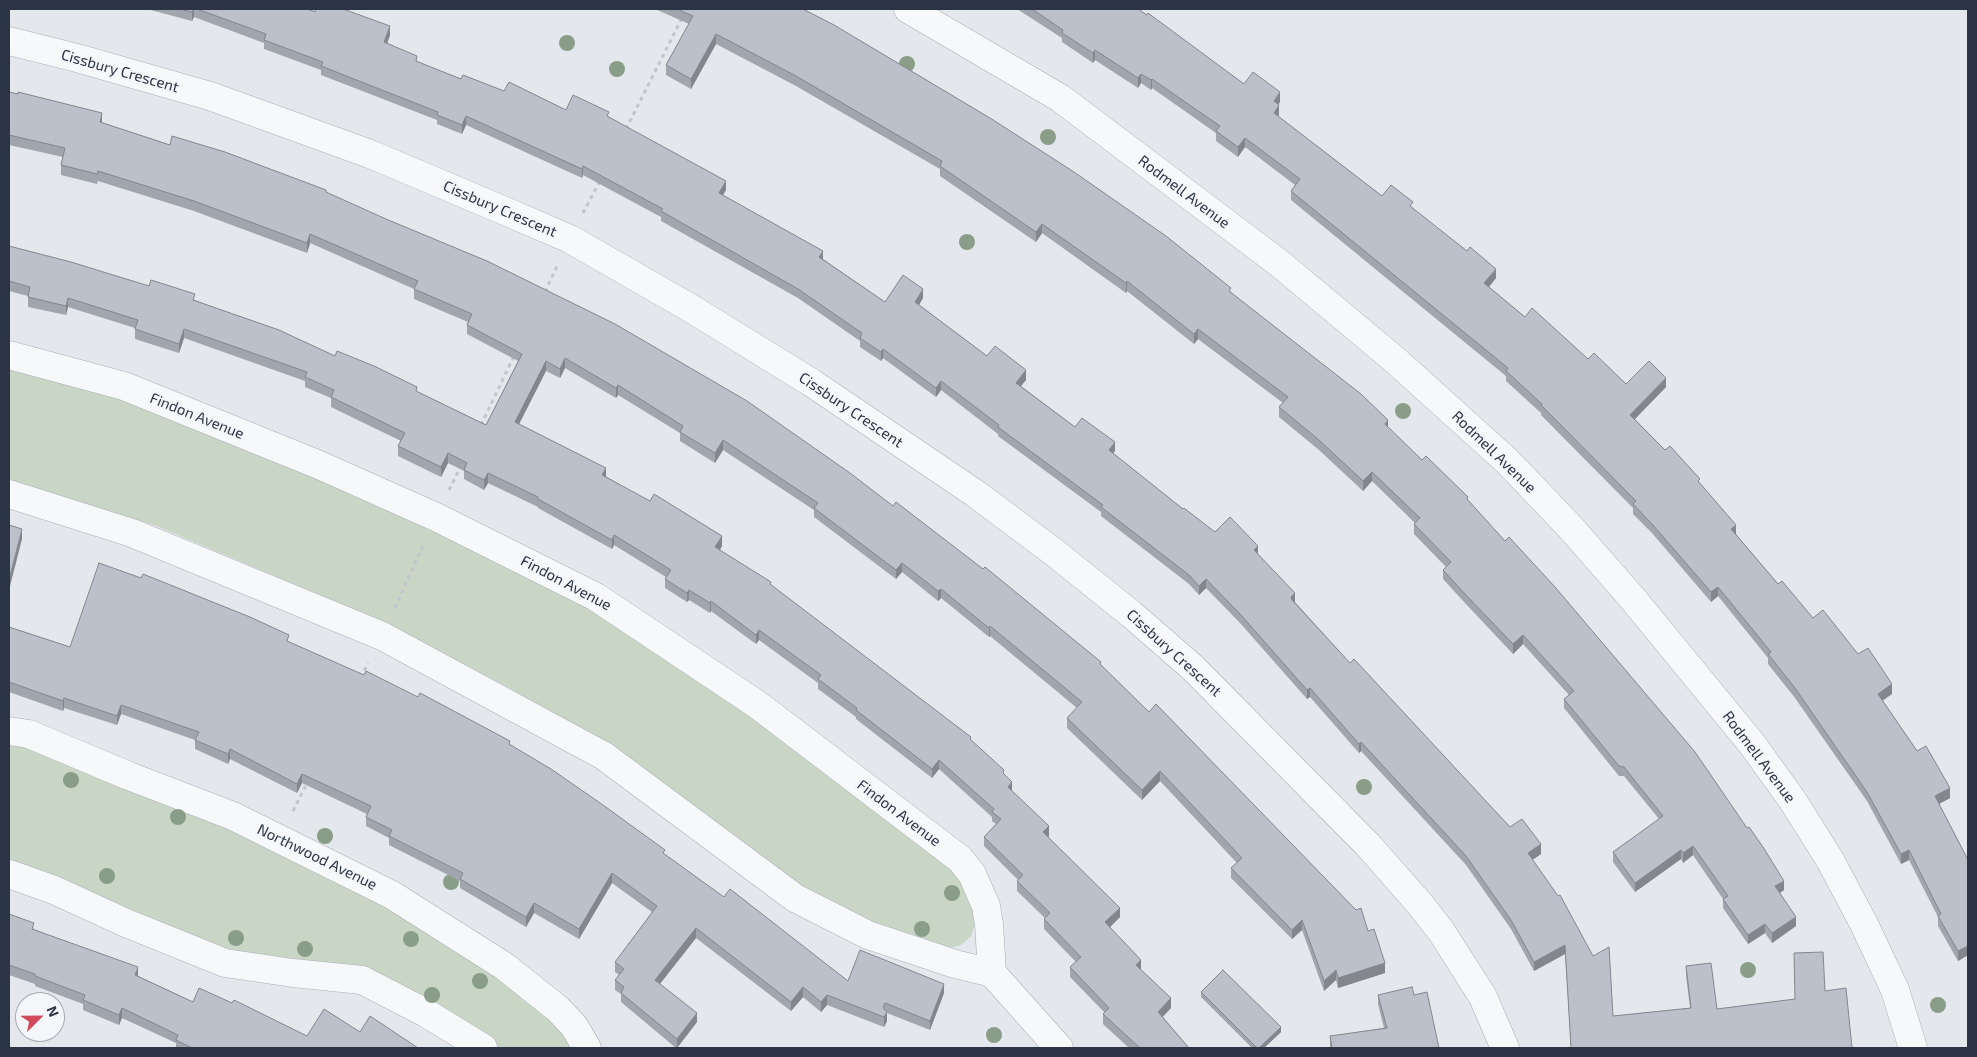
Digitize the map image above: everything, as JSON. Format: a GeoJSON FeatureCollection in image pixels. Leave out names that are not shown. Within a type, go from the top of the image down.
{"type":"FeatureCollection","features":[{"type":"Feature","properties":{"kind":"street","name":"Rodmell Avenue"},"geometry":{"type":"LineString","coordinates":[[908,9],[1060,98],[1263,251],[1396,360],[1506,461],[1571,528],[1633,599],[1752,744],[1793,801],[1830,860],[1864,924],[1895,990],[1913,1048]]}},
{"type":"Feature","properties":{"kind":"street","name":"Cissbury Crescent"},"geometry":{"type":"LineString","coordinates":[[9,41],[77,58],[210,96],[370,154],[505,211],[570,239],[692,309],[812,383],[976,494],[1032,535],[1131,614],[1192,667],[1368,845],[1419,903],[1451,945],[1483,997],[1505,1048]]}},
{"type":"Feature","properties":{"kind":"street","name":"Findon Avenue"},"geometry":{"type":"LineString","coordinates":[[9,356],[124,386],[317,464],[436,517],[596,597],[758,706],[960,859],[972,874],[986,906],[992,973]]}},
{"type":"Feature","properties":{"kind":"street"},"geometry":{"type":"LineString","coordinates":[[9,494],[132,533],[382,636],[604,756],[795,898],[868,935],[955,964],[992,973],[1059,1048]]}},
{"type":"Feature","properties":{"kind":"street","name":"Northwood Avenue"},"geometry":{"type":"LineString","coordinates":[[9,731],[29,734],[128,776],[233,816],[392,895],[504,966],[558,1009],[574,1026],[587,1048]]}},
{"type":"Feature","properties":{"kind":"street"},"geometry":{"type":"LineString","coordinates":[[9,874],[54,890],[126,923],[225,963],[293,973],[362,980],[426,1013],[483,1048]]}},
{"type":"Feature","properties":{"kind":"path"},"geometry":{"type":"LineString","coordinates":[[360,680],[436,517]]}},
{"type":"Feature","properties":{"kind":"path"},"geometry":{"type":"LineString","coordinates":[[279,838],[310,777]]}},
{"type":"Feature","properties":{"kind":"green space"},"geometry":{"type":"Polygon","coordinates":[[[9,366],[98,392],[233,439],[407,516],[594,609],[718,691],[947,859],[965,882],[976,921],[971,936],[961,945],[949,948],[876,926],[802,886],[559,717],[506,686],[394,628],[154,525],[9,481],[9,366]]]}},
{"type":"Feature","properties":{"kind":"green space"},"geometry":{"type":"Polygon","coordinates":[[[9,739],[245,834],[425,926],[547,1012],[577,1048],[487,1048],[426,1013],[227,953],[9,864],[9,739]]]}},
{"type":"Feature","properties":{"kind":"building"},"geometry":{"type":"Polygon","coordinates":[[[180,9],[193,9],[192,12],[180,9]]]}},
{"type":"Feature","properties":{"kind":"building"},"geometry":{"type":"Polygon","coordinates":[[[197,9],[308,9],[315,12],[316,9],[343,9],[390,26],[384,42],[417,56],[416,61],[461,79],[463,75],[504,91],[509,82],[566,110],[573,95],[609,112],[607,116],[726,181],[719,193],[823,251],[819,257],[885,302],[903,275],[923,289],[915,302],[987,356],[995,346],[1026,370],[1016,383],[1075,427],[1082,418],[1115,442],[1109,450],[1183,509],[1215,532],[1230,517],[1258,546],[1254,550],[1295,593],[1291,597],[1292,600],[1350,663],[1354,659],[1510,827],[1522,819],[1541,844],[1528,853],[1558,896],[1560,895],[1593,956],[1609,947],[1613,1016],[1691,1008],[1686,966],[1711,963],[1717,1009],[1795,999],[1794,953],[1823,952],[1825,991],[1846,988],[1852,1048],[1571,1048],[1565,945],[1534,962],[1511,920],[1466,856],[1361,742],[1359,744],[1310,688],[1307,690],[1241,615],[1206,579],[1199,586],[1189,575],[1101,507],[1103,505],[998,427],[999,425],[941,381],[936,388],[883,349],[881,352],[860,338],[862,333],[798,289],[661,211],[663,209],[583,166],[582,169],[466,116],[462,125],[437,115],[438,112],[321,66],[323,62],[264,40],[266,34],[197,9]]]}},
{"type":"Feature","properties":{"kind":"building"},"geometry":{"type":"Polygon","coordinates":[[[677,9],[803,9],[834,25],[990,118],[1074,172],[1166,236],[1231,288],[1229,291],[1361,394],[1388,420],[1385,424],[1422,460],[1426,456],[1468,497],[1467,499],[1505,541],[1509,537],[1555,587],[1695,752],[1747,828],[1749,827],[1763,847],[1784,881],[1775,886],[1796,917],[1772,933],[1765,924],[1748,935],[1723,899],[1728,896],[1693,846],[1683,853],[1681,850],[1635,883],[1613,852],[1663,816],[1624,767],[1619,766],[1564,699],[1574,691],[1523,635],[1513,644],[1443,570],[1451,562],[1414,524],[1420,518],[1372,472],[1363,481],[1319,440],[1279,407],[1288,397],[1198,329],[1194,334],[1127,281],[1126,283],[1042,224],[1036,232],[940,166],[942,161],[796,76],[716,34],[691,79],[666,65],[693,16],[677,9]]]}},
{"type":"Feature","properties":{"kind":"building"},"geometry":{"type":"Polygon","coordinates":[[[1032,9],[1138,9],[1147,15],[1148,13],[1244,84],[1253,72],[1280,92],[1274,101],[1279,105],[1274,113],[1382,196],[1391,185],[1413,202],[1410,206],[1467,251],[1470,247],[1496,269],[1484,283],[1525,317],[1532,308],[1588,359],[1594,353],[1626,384],[1649,361],[1666,378],[1630,415],[1665,450],[1670,446],[1700,479],[1698,481],[1736,525],[1731,529],[1778,584],[1782,581],[1813,618],[1823,610],[1858,654],[1868,648],[1892,684],[1878,694],[1917,751],[1926,746],[1950,788],[1935,796],[1968,860],[1968,946],[1958,951],[1938,916],[1941,914],[1909,850],[1901,854],[1867,792],[1795,688],[1768,654],[1771,652],[1718,587],[1711,592],[1633,504],[1636,501],[1542,404],[1506,371],[1508,368],[1291,191],[1300,179],[1245,138],[1238,147],[1216,131],[1220,126],[1152,79],[1141,74],[1138,78],[1095,50],[1093,53],[1062,33],[1063,30],[1032,9]]]}},
{"type":"Feature","properties":{"kind":"building"},"geometry":{"type":"Polygon","coordinates":[[[9,92],[18,94],[18,92],[102,113],[100,122],[170,145],[172,136],[225,152],[326,190],[326,192],[386,219],[487,261],[615,324],[747,401],[850,473],[893,506],[896,502],[983,569],[985,567],[1101,662],[1100,664],[1149,712],[1156,704],[1356,910],[1361,908],[1368,931],[1374,929],[1385,963],[1338,978],[1336,970],[1324,981],[1302,920],[1292,930],[1231,868],[1242,858],[1160,771],[1142,790],[1067,718],[1082,702],[990,626],[989,628],[941,589],[938,591],[902,563],[896,570],[814,508],[818,503],[723,440],[715,453],[680,432],[683,426],[618,385],[616,388],[565,358],[560,369],[546,361],[515,422],[606,468],[602,475],[650,501],[654,494],[722,536],[715,547],[771,582],[770,584],[971,737],[970,739],[1004,770],[1003,773],[1012,782],[1008,787],[1049,826],[1043,832],[1120,908],[1105,922],[1141,960],[1136,965],[1171,998],[1158,1012],[1189,1048],[1140,1048],[1103,1014],[1109,1008],[1070,967],[1081,957],[1044,919],[1050,913],[1017,881],[1023,875],[984,837],[1001,819],[992,812],[994,809],[939,760],[932,769],[818,679],[821,675],[759,630],[756,635],[711,601],[710,603],[689,590],[687,593],[665,579],[671,570],[614,535],[612,540],[538,499],[538,497],[488,473],[484,480],[464,470],[467,463],[448,453],[441,467],[398,446],[405,433],[331,397],[334,390],[305,377],[307,372],[184,329],[179,344],[135,329],[138,320],[68,298],[66,306],[28,297],[30,287],[9,281],[9,246],[71,262],[149,286],[151,280],[195,294],[193,300],[279,330],[335,356],[337,351],[374,366],[417,387],[416,391],[486,425],[522,354],[467,325],[472,314],[414,289],[418,281],[310,234],[307,243],[194,201],[98,171],[97,174],[61,165],[65,148],[9,135],[9,92]]]}},
{"type":"Feature","properties":{"kind":"building"},"geometry":{"type":"Polygon","coordinates":[[[9,525],[22,529],[9,580],[9,525]]]}},
{"type":"Feature","properties":{"kind":"building"},"geometry":{"type":"Polygon","coordinates":[[[99,563],[141,578],[143,574],[250,617],[289,635],[287,641],[364,675],[366,671],[418,697],[420,693],[510,741],[509,744],[551,769],[665,850],[663,853],[724,897],[730,889],[848,981],[860,950],[944,984],[930,1021],[885,1003],[883,1008],[887,1012],[884,1017],[827,995],[821,1002],[803,987],[791,1002],[696,928],[655,980],[697,1013],[677,1039],[621,993],[624,987],[615,980],[624,969],[615,962],[657,906],[612,873],[579,929],[534,903],[526,917],[460,879],[463,873],[389,836],[392,830],[366,817],[371,806],[302,774],[297,784],[230,749],[228,754],[195,740],[199,732],[121,705],[117,716],[64,698],[63,701],[9,682],[9,627],[70,647],[99,563]]]}},
{"type":"Feature","properties":{"kind":"building"},"geometry":{"type":"Polygon","coordinates":[[[9,914],[34,923],[32,929],[138,967],[135,975],[193,1002],[199,988],[232,1003],[234,1000],[307,1036],[324,1009],[360,1032],[370,1016],[418,1048],[192,1048],[176,1040],[178,1035],[122,1008],[119,1015],[83,1000],[85,995],[9,965],[9,914]]]}},
{"type":"Feature","properties":{"kind":"building"},"geometry":{"type":"Polygon","coordinates":[[[1223,970],[1281,1027],[1259,1048],[1201,992],[1223,970]]]}},
{"type":"Feature","properties":{"kind":"building"},"geometry":{"type":"Polygon","coordinates":[[[1412,987],[1414,995],[1427,992],[1439,1048],[1332,1048],[1330,1036],[1387,1028],[1378,995],[1412,987]]]}}]}
